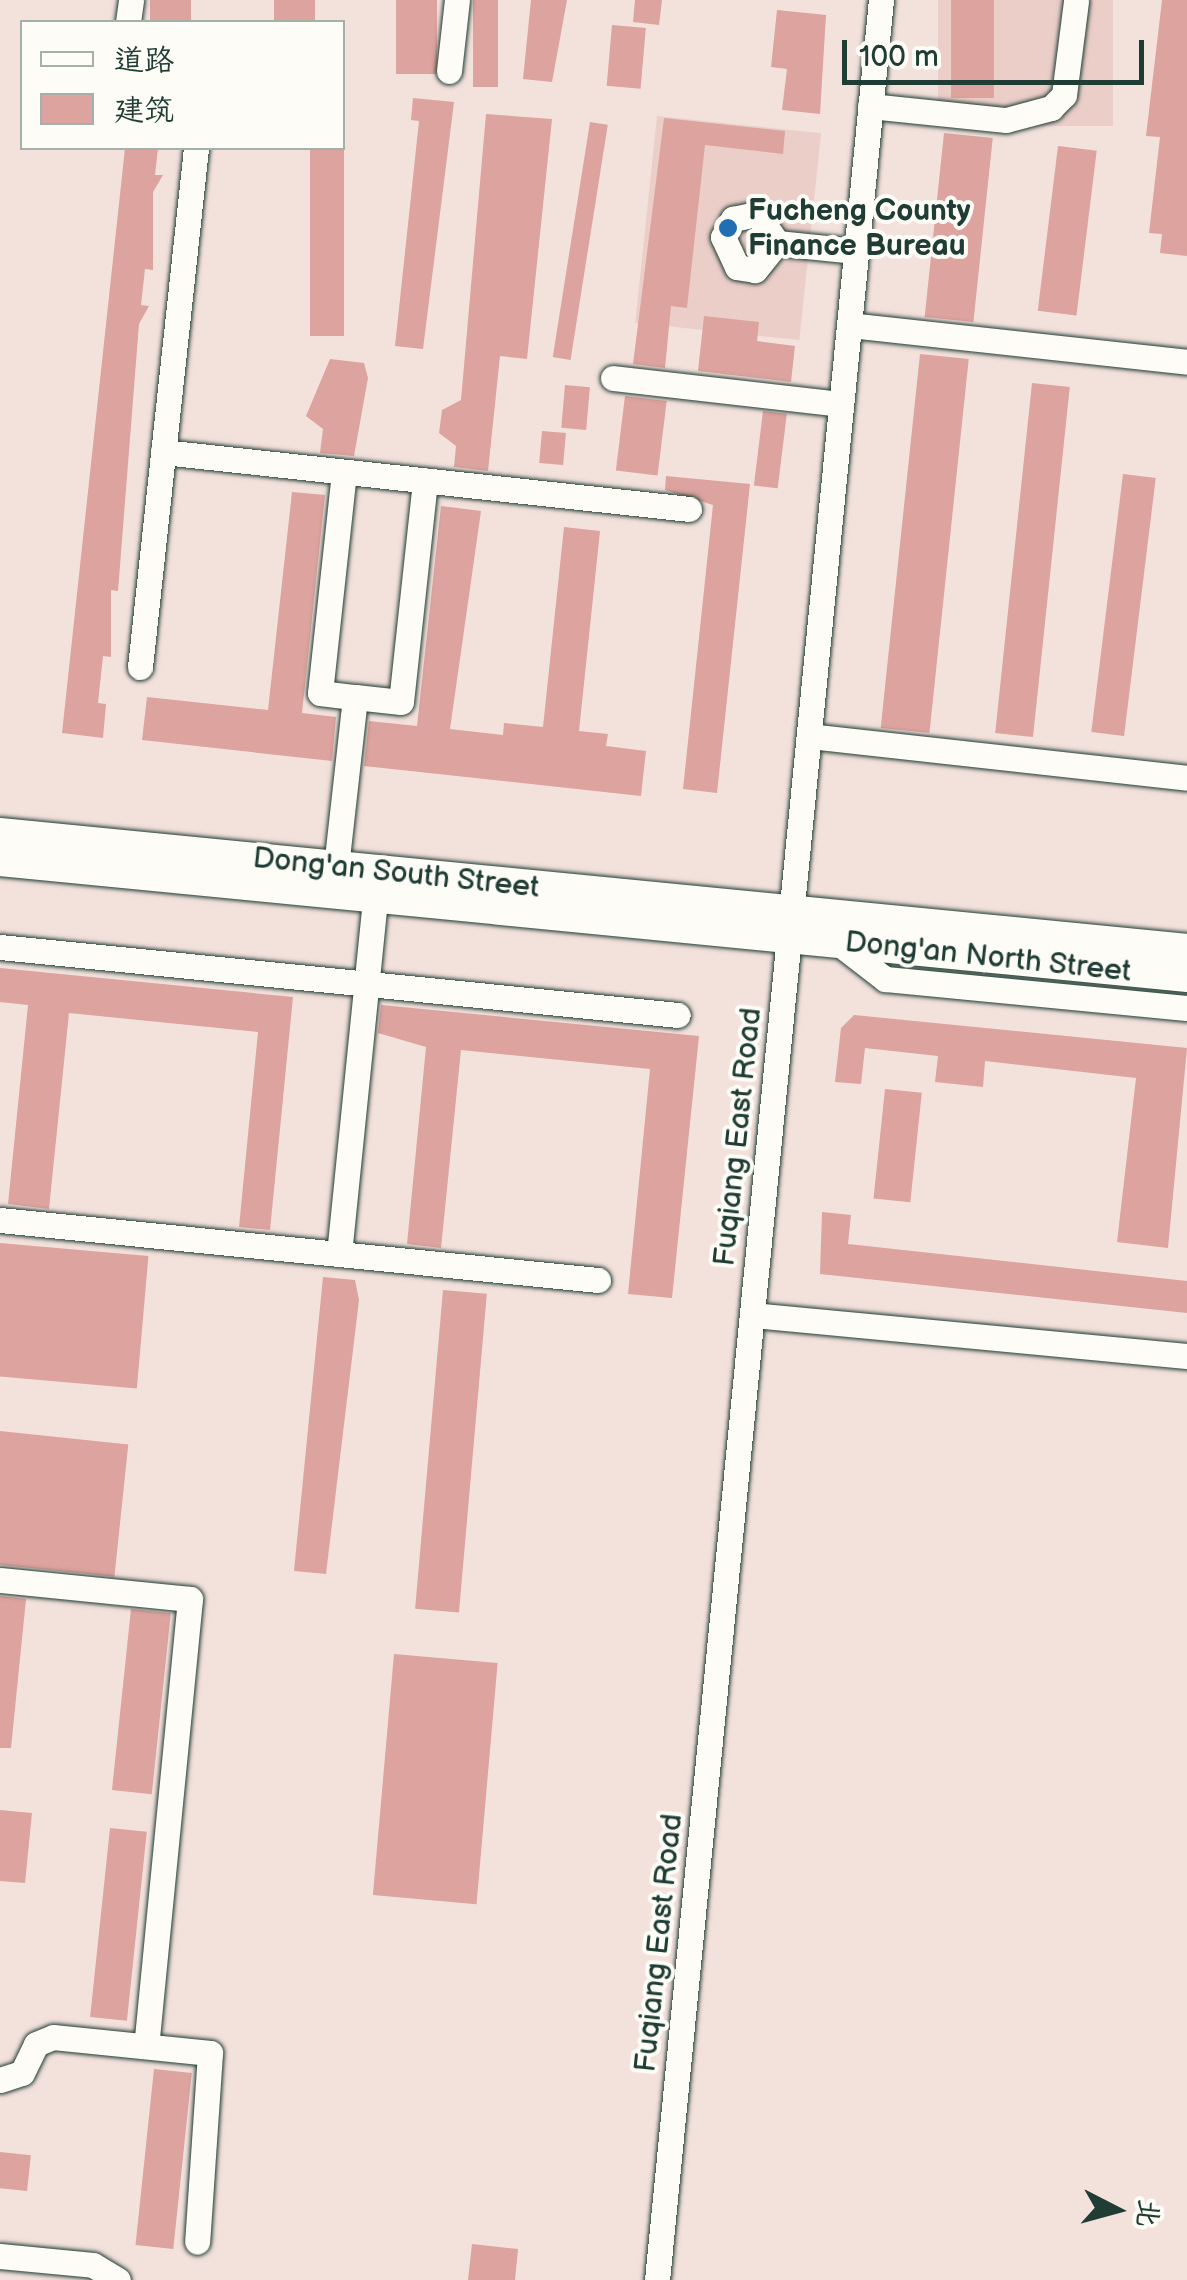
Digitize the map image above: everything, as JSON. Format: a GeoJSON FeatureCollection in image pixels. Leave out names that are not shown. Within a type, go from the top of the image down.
{"type":"FeatureCollection","features":[{"type":"Feature","properties":{"kind":"main road","name":"Dong'an South Street"},"geometry":{"type":"LineString","coordinates":[[0,834],[336,867],[791,925]]}},
{"type":"Feature","properties":{"kind":"main road","name":"Dong'an South Street"},"geometry":{"type":"LineString","coordinates":[[0,860],[375,897],[791,925]]}},
{"type":"Feature","properties":{"kind":"main road","name":"Dong'an North Street"},"geometry":{"type":"LineString","coordinates":[[791,925],[838,942],[1187,976]]}},
{"type":"Feature","properties":{"kind":"main road","name":"Dong'an North Street"},"geometry":{"type":"LineString","coordinates":[[791,925],[1187,950]]}},
{"type":"Feature","properties":{"kind":"street"},"geometry":{"type":"LineString","coordinates":[[449,71],[456,0]]}},
{"type":"Feature","properties":{"kind":"street","name":"Fuqiang East Road"},"geometry":{"type":"LineString","coordinates":[[657,2280],[881,0]]}},
{"type":"Feature","properties":{"kind":"street"},"geometry":{"type":"LineString","coordinates":[[870,106],[1006,120],[1051,108],[1064,95],[1076,1]]}},
{"type":"Feature","properties":{"kind":"street"},"geometry":{"type":"LineString","coordinates":[[140,666],[196,150]]}},
{"type":"Feature","properties":{"kind":"street"},"geometry":{"type":"LineString","coordinates":[[777,243],[856,252]]}},
{"type":"Feature","properties":{"kind":"street"},"geometry":{"type":"LineString","coordinates":[[849,325],[1187,362]]}},
{"type":"Feature","properties":{"kind":"street"},"geometry":{"type":"LineString","coordinates":[[613,378],[841,404]]}},
{"type":"Feature","properties":{"kind":"street"},"geometry":{"type":"LineString","coordinates":[[164,452],[689,509]]}},
{"type":"Feature","properties":{"kind":"street"},"geometry":{"type":"LineString","coordinates":[[344,472],[320,693],[401,702],[425,480]]}},
{"type":"Feature","properties":{"kind":"street"},"geometry":{"type":"LineString","coordinates":[[336,867],[354,697]]}},
{"type":"Feature","properties":{"kind":"street"},"geometry":{"type":"LineString","coordinates":[[809,736],[1187,778]]}},
{"type":"Feature","properties":{"kind":"street"},"geometry":{"type":"LineString","coordinates":[[339,1254],[375,897]]}},
{"type":"Feature","properties":{"kind":"street"},"geometry":{"type":"LineString","coordinates":[[838,942],[885,979],[1187,1008]]}},
{"type":"Feature","properties":{"kind":"street"},"geometry":{"type":"LineString","coordinates":[[0,947],[678,1015]]}},
{"type":"Feature","properties":{"kind":"street"},"geometry":{"type":"LineString","coordinates":[[0,1220],[598,1280]]}},
{"type":"Feature","properties":{"kind":"street"},"geometry":{"type":"LineString","coordinates":[[753,1315],[1187,1356]]}},
{"type":"Feature","properties":{"kind":"street"},"geometry":{"type":"LineString","coordinates":[[0,1580],[190,1599],[146,2045]]}},
{"type":"Feature","properties":{"kind":"street"},"geometry":{"type":"LineString","coordinates":[[0,2080],[22,2073],[36,2044],[53,2037],[210,2053],[197,2242]]}},
{"type":"Feature","properties":{"kind":"street"},"geometry":{"type":"LineString","coordinates":[[0,2256],[93,2265],[118,2280]]}},
{"type":"Feature","properties":{"kind":"shaded area"},"geometry":{"type":"Polygon","coordinates":[[[938,0],[1113,0],[1113,126],[938,126],[938,0]]]}},
{"type":"Feature","properties":{"kind":"shaded area","name":"Fucheng County Finance Bureau"},"geometry":{"type":"Polygon","coordinates":[[[657,116],[821,133],[799,340],[635,323],[657,116]]]}},
{"type":"Feature","properties":{"kind":"building"},"geometry":{"type":"Polygon","coordinates":[[[150,0],[191,0],[191,20],[150,20],[150,0]]]}},
{"type":"Feature","properties":{"kind":"building"},"geometry":{"type":"Polygon","coordinates":[[[274,0],[315,0],[315,20],[274,20],[274,0]]]}},
{"type":"Feature","properties":{"kind":"building"},"geometry":{"type":"Polygon","coordinates":[[[396,0],[437,0],[437,74],[396,74],[396,0]]]}},
{"type":"Feature","properties":{"kind":"building"},"geometry":{"type":"Polygon","coordinates":[[[473,0],[498,0],[498,87],[473,87],[473,0]]]}},
{"type":"Feature","properties":{"kind":"building"},"geometry":{"type":"Polygon","coordinates":[[[531,0],[567,0],[552,82],[523,79],[531,0]]]}},
{"type":"Feature","properties":{"kind":"building"},"geometry":{"type":"Polygon","coordinates":[[[635,0],[662,0],[659,25],[633,22],[635,0]]]}},
{"type":"Feature","properties":{"kind":"building"},"geometry":{"type":"Polygon","coordinates":[[[951,0],[994,0],[994,98],[951,98],[951,0]]]}},
{"type":"Feature","properties":{"kind":"building"},"geometry":{"type":"Polygon","coordinates":[[[1162,0],[1187,0],[1187,256],[1160,253],[1162,234],[1149,233],[1160,137],[1146,136],[1162,0]]]}},
{"type":"Feature","properties":{"kind":"building"},"geometry":{"type":"Polygon","coordinates":[[[777,10],[826,15],[820,114],[782,110],[787,69],[771,67],[777,10]]]}},
{"type":"Feature","properties":{"kind":"building"},"geometry":{"type":"Polygon","coordinates":[[[612,25],[646,28],[641,89],[607,86],[612,25]]]}},
{"type":"Feature","properties":{"kind":"building"},"geometry":{"type":"Polygon","coordinates":[[[413,98],[454,102],[423,349],[395,346],[419,121],[411,120],[413,98]]]}},
{"type":"Feature","properties":{"kind":"building"},"geometry":{"type":"Polygon","coordinates":[[[486,114],[552,119],[527,359],[500,356],[488,471],[454,467],[456,446],[439,433],[442,410],[461,400],[486,114]]]}},
{"type":"Feature","properties":{"kind":"building"},"geometry":{"type":"Polygon","coordinates":[[[664,118],[785,131],[783,154],[705,145],[687,308],[671,306],[665,368],[633,364],[664,118]]]}},
{"type":"Feature","properties":{"kind":"building"},"geometry":{"type":"Polygon","coordinates":[[[590,122],[608,125],[571,360],[553,357],[590,122]]]}},
{"type":"Feature","properties":{"kind":"building"},"geometry":{"type":"Polygon","coordinates":[[[944,133],[993,138],[973,322],[925,317],[944,133]]]}},
{"type":"Feature","properties":{"kind":"building"},"geometry":{"type":"Polygon","coordinates":[[[1058,146],[1097,151],[1076,316],[1038,311],[1058,146]]]}},
{"type":"Feature","properties":{"kind":"building"},"geometry":{"type":"Polygon","coordinates":[[[125,150],[158,150],[155,175],[163,175],[153,192],[153,270],[145,269],[141,305],[149,306],[139,324],[118,591],[111,590],[111,657],[103,656],[98,703],[106,704],[103,738],[62,733],[125,150]]]}},
{"type":"Feature","properties":{"kind":"building"},"geometry":{"type":"Polygon","coordinates":[[[310,150],[344,150],[344,336],[310,336],[310,150]]]}},
{"type":"Feature","properties":{"kind":"building"},"geometry":{"type":"Polygon","coordinates":[[[704,316],[759,322],[757,341],[795,346],[791,382],[698,371],[704,316]]]}},
{"type":"Feature","properties":{"kind":"building"},"geometry":{"type":"Polygon","coordinates":[[[920,354],[969,359],[929,733],[881,728],[920,354]]]}},
{"type":"Feature","properties":{"kind":"building"},"geometry":{"type":"Polygon","coordinates":[[[330,359],[364,363],[368,378],[354,456],[320,453],[323,429],[306,416],[330,359]]]}},
{"type":"Feature","properties":{"kind":"building"},"geometry":{"type":"Polygon","coordinates":[[[1032,383],[1070,387],[1033,737],[995,733],[1032,383]]]}},
{"type":"Feature","properties":{"kind":"building"},"geometry":{"type":"Polygon","coordinates":[[[565,385],[590,387],[586,430],[561,428],[565,385]]]}},
{"type":"Feature","properties":{"kind":"building"},"geometry":{"type":"Polygon","coordinates":[[[625,396],[667,401],[658,476],[616,470],[625,396]]]}},
{"type":"Feature","properties":{"kind":"building"},"geometry":{"type":"Polygon","coordinates":[[[763,411],[787,414],[778,488],[754,485],[763,411]]]}},
{"type":"Feature","properties":{"kind":"building"},"geometry":{"type":"Polygon","coordinates":[[[542,431],[566,433],[563,465],[539,463],[542,431]]]}},
{"type":"Feature","properties":{"kind":"building"},"geometry":{"type":"Polygon","coordinates":[[[1123,474],[1156,478],[1124,736],[1091,732],[1123,474]]]}},
{"type":"Feature","properties":{"kind":"building"},"geometry":{"type":"Polygon","coordinates":[[[666,476],[750,484],[717,793],[683,789],[713,505],[665,490],[666,476]]]}},
{"type":"Feature","properties":{"kind":"building"},"geometry":{"type":"Polygon","coordinates":[[[292,492],[325,495],[302,713],[336,717],[332,761],[142,740],[147,697],[268,710],[292,492]]]}},
{"type":"Feature","properties":{"kind":"building"},"geometry":{"type":"Polygon","coordinates":[[[441,506],[481,511],[450,729],[503,735],[504,723],[543,727],[564,527],[600,531],[579,731],[608,734],[606,746],[646,751],[641,796],[364,766],[369,721],[417,726],[441,506]]]}},
{"type":"Feature","properties":{"kind":"building"},"geometry":{"type":"Polygon","coordinates":[[[0,968],[293,997],[270,1230],[239,1227],[258,1032],[69,1013],[49,1209],[8,1204],[28,1005],[0,1002],[0,968]]]}},
{"type":"Feature","properties":{"kind":"building"},"geometry":{"type":"Polygon","coordinates":[[[381,1005],[699,1036],[672,1298],[628,1294],[650,1069],[461,1050],[441,1248],[407,1244],[426,1047],[378,1033],[381,1005]]]}},
{"type":"Feature","properties":{"kind":"building"},"geometry":{"type":"Polygon","coordinates":[[[854,1015],[1187,1048],[1168,1248],[1117,1242],[1136,1078],[985,1061],[983,1087],[935,1082],[938,1056],[865,1048],[861,1084],[835,1082],[841,1028],[854,1015]]]}},
{"type":"Feature","properties":{"kind":"building"},"geometry":{"type":"Polygon","coordinates":[[[885,1089],[922,1093],[910,1202],[874,1198],[885,1089]]]}},
{"type":"Feature","properties":{"kind":"building"},"geometry":{"type":"Polygon","coordinates":[[[822,1212],[851,1215],[848,1244],[1187,1281],[1187,1313],[820,1274],[822,1212]]]}},
{"type":"Feature","properties":{"kind":"building"},"geometry":{"type":"Polygon","coordinates":[[[0,1243],[148,1256],[137,1388],[0,1377],[0,1243]]]}},
{"type":"Feature","properties":{"kind":"building"},"geometry":{"type":"Polygon","coordinates":[[[323,1277],[355,1280],[359,1300],[326,1574],[294,1571],[323,1277]]]}},
{"type":"Feature","properties":{"kind":"building"},"geometry":{"type":"Polygon","coordinates":[[[443,1290],[487,1294],[459,1613],[415,1609],[443,1290]]]}},
{"type":"Feature","properties":{"kind":"building"},"geometry":{"type":"Polygon","coordinates":[[[0,1431],[128,1444],[114,1577],[0,1565],[0,1431]]]}},
{"type":"Feature","properties":{"kind":"building"},"geometry":{"type":"Polygon","coordinates":[[[0,1596],[26,1599],[11,1748],[0,1748],[0,1596]]]}},
{"type":"Feature","properties":{"kind":"building"},"geometry":{"type":"Polygon","coordinates":[[[131,1609],[171,1613],[152,1794],[112,1790],[131,1609]]]}},
{"type":"Feature","properties":{"kind":"building"},"geometry":{"type":"Polygon","coordinates":[[[394,1654],[498,1663],[477,1904],[373,1895],[394,1654]]]}},
{"type":"Feature","properties":{"kind":"building"},"geometry":{"type":"Polygon","coordinates":[[[0,1810],[32,1813],[25,1883],[0,1881],[0,1810]]]}},
{"type":"Feature","properties":{"kind":"building"},"geometry":{"type":"Polygon","coordinates":[[[110,1828],[147,1832],[127,2021],[90,2017],[110,1828]]]}},
{"type":"Feature","properties":{"kind":"building"},"geometry":{"type":"Polygon","coordinates":[[[154,2069],[192,2073],[173,2249],[135,2245],[154,2069]]]}},
{"type":"Feature","properties":{"kind":"building"},"geometry":{"type":"Polygon","coordinates":[[[0,2152],[31,2155],[27,2191],[0,2188],[0,2152]]]}},
{"type":"Feature","properties":{"kind":"building"},"geometry":{"type":"Polygon","coordinates":[[[472,2244],[518,2249],[515,2280],[468,2280],[472,2244]]]}},
{"type":"Feature","properties":{"kind":"place","name":"Fucheng County Finance Bureau"},"geometry":{"type":"Point","coordinates":[728,228]}}]}
